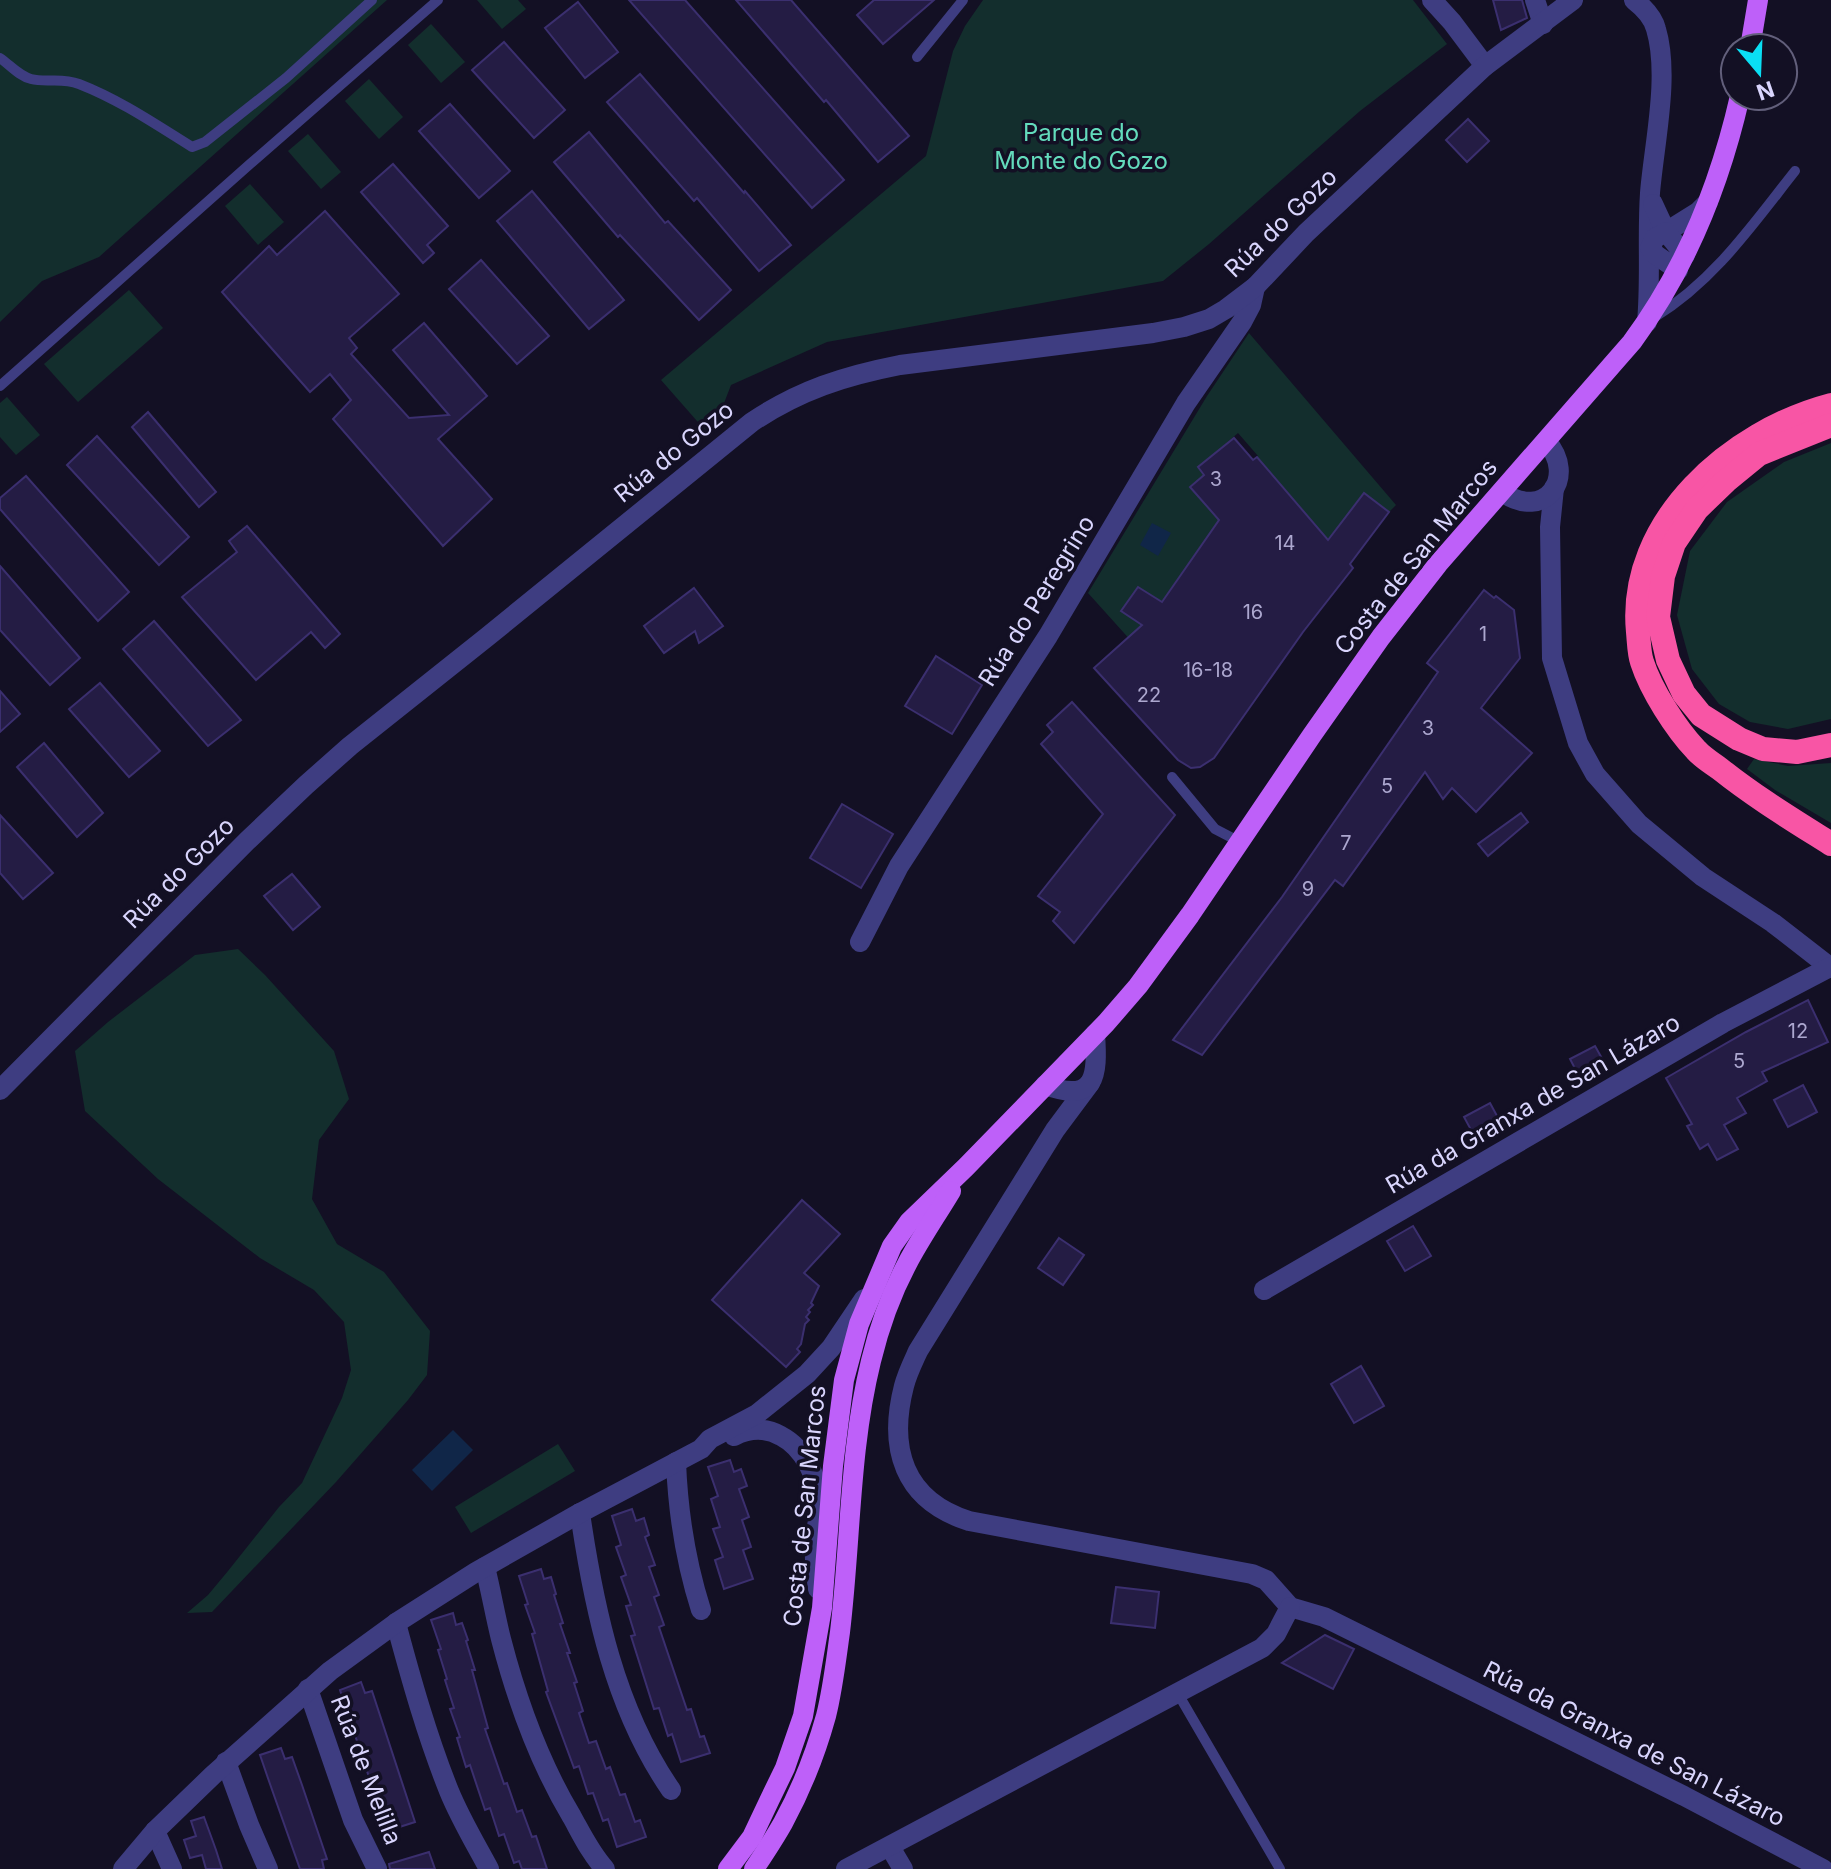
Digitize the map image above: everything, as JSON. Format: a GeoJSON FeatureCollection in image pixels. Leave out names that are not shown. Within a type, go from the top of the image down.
{"type":"FeatureCollection","features":[{"type":"Feature","properties":{"kind":"highway"},"geometry":{"type":"LineString","coordinates":[[1831,405],[1817,408],[1751,438],[1712,467],[1683,498],[1657,537],[1641,575],[1636,612],[1641,661],[1660,702],[1697,751],[1748,792],[1831,844]]}},
{"type":"Feature","properties":{"kind":"highway"},"geometry":{"type":"LineString","coordinates":[[1831,425],[1759,454],[1697,509],[1674,543],[1663,576],[1658,617],[1668,660],[1684,694],[1701,715],[1739,739],[1763,749],[1797,752],[1831,745]]}},
{"type":"Feature","properties":{"kind":"main road"},"geometry":{"type":"LineString","coordinates":[[1753,32],[1758,0]]}},
{"type":"Feature","properties":{"kind":"main road","name":"Costa de San Marcos"},"geometry":{"type":"LineString","coordinates":[[728,1869],[752,1837],[785,1768],[808,1695],[822,1608],[840,1405],[850,1354],[884,1261],[909,1222],[1054,1088],[1095,1034],[1138,986],[1381,637],[1438,564],[1647,322],[1682,262],[1708,202],[1735,112]]}},
{"type":"Feature","properties":{"kind":"main road","name":"Costa de San Marcos"},"geometry":{"type":"LineString","coordinates":[[754,1869],[783,1824],[798,1793],[826,1713],[836,1663],[844,1594],[857,1432],[875,1346],[907,1263],[966,1167]]}},
{"type":"Feature","properties":{"kind":"main road"},"geometry":{"type":"LineString","coordinates":[[740,1869],[750,1855],[752,1837]]}},
{"type":"Feature","properties":{"kind":"street"},"geometry":{"type":"LineString","coordinates":[[1432,0],[1485,66]]}},
{"type":"Feature","properties":{"kind":"street"},"geometry":{"type":"LineString","coordinates":[[1535,0],[1543,24]]}},
{"type":"Feature","properties":{"kind":"street","name":"Rúa do Gozo"},"geometry":{"type":"LineString","coordinates":[[0,1090],[247,841],[328,766],[752,422],[794,396],[829,382],[900,365],[1153,333],[1209,319],[1255,287],[1306,233],[1485,66],[1573,0]]}},
{"type":"Feature","properties":{"kind":"street"},"geometry":{"type":"LineString","coordinates":[[1634,0],[1656,25],[1661,55],[1661,87],[1650,197],[1647,322]]}},
{"type":"Feature","properties":{"kind":"street"},"geometry":{"type":"LineString","coordinates":[[1650,197],[1682,262]]}},
{"type":"Feature","properties":{"kind":"street"},"geometry":{"type":"LineString","coordinates":[[1650,248],[1655,238],[1698,212],[1708,202]]}},
{"type":"Feature","properties":{"kind":"street"},"geometry":{"type":"LineString","coordinates":[[1650,248],[1656,255],[1682,262]]}},
{"type":"Feature","properties":{"kind":"street","name":"Rúa do Peregrino"},"geometry":{"type":"LineString","coordinates":[[860,942],[899,866],[1048,636],[1186,403],[1242,322],[1251,305],[1255,287]]}},
{"type":"Feature","properties":{"kind":"street","name":"Rúa da Granxa de San Lázaro"},"geometry":{"type":"LineString","coordinates":[[1264,1290],[1723,1023],[1831,969],[1773,923],[1703,877],[1639,824],[1595,774],[1578,743],[1552,658],[1550,527],[1554,488],[1559,475],[1558,461],[1546,441]]}},
{"type":"Feature","properties":{"kind":"street"},"geometry":{"type":"LineString","coordinates":[[1530,504],[1542,499],[1554,488]]}},
{"type":"Feature","properties":{"kind":"street"},"geometry":{"type":"LineString","coordinates":[[1502,492],[1515,501],[1530,504],[1550,527]]}},
{"type":"Feature","properties":{"kind":"street"},"geometry":{"type":"LineString","coordinates":[[1055,1130],[1095,1074],[1095,1034]]}},
{"type":"Feature","properties":{"kind":"street","name":"Costa de San Marcos"},"geometry":{"type":"LineString","coordinates":[[1054,1088],[1079,1090],[1090,1083]]}},
{"type":"Feature","properties":{"kind":"street"},"geometry":{"type":"LineString","coordinates":[[1054,1088],[1064,1099],[1055,1130]]}},
{"type":"Feature","properties":{"kind":"street","name":"Rúa da Granxa de San Lázaro"},"geometry":{"type":"LineString","coordinates":[[1055,1130],[918,1351],[904,1382],[898,1424],[904,1466],[916,1489],[939,1508],[969,1521],[1252,1574],[1266,1580],[1290,1607],[1324,1617],[1684,1796],[1823,1869]]}},
{"type":"Feature","properties":{"kind":"street"},"geometry":{"type":"LineString","coordinates":[[123,1869],[155,1831],[226,1762],[308,1689],[396,1623],[485,1567],[701,1449],[710,1439],[757,1414],[807,1374],[831,1348],[874,1285]]}},
{"type":"Feature","properties":{"kind":"street"},"geometry":{"type":"LineString","coordinates":[[701,1449],[711,1448],[751,1430],[764,1429],[787,1439],[801,1453],[812,1473],[819,1502],[815,1549],[822,1608]]}},
{"type":"Feature","properties":{"kind":"street"},"geometry":{"type":"LineString","coordinates":[[676,1462],[683,1530],[701,1610]]}},
{"type":"Feature","properties":{"kind":"street"},"geometry":{"type":"LineString","coordinates":[[580,1513],[593,1592],[608,1655],[636,1727],[671,1790]]}},
{"type":"Feature","properties":{"kind":"street"},"geometry":{"type":"LineString","coordinates":[[485,1567],[501,1640],[536,1746],[560,1797],[595,1858],[605,1869]]}},
{"type":"Feature","properties":{"kind":"street"},"geometry":{"type":"LineString","coordinates":[[846,1869],[1262,1648],[1276,1634],[1290,1607]]}},
{"type":"Feature","properties":{"kind":"street"},"geometry":{"type":"LineString","coordinates":[[396,1623],[425,1725],[450,1792],[489,1869]]}},
{"type":"Feature","properties":{"kind":"street","name":"Rúa de Melilla"},"geometry":{"type":"LineString","coordinates":[[308,1689],[353,1820],[377,1869]]}},
{"type":"Feature","properties":{"kind":"street"},"geometry":{"type":"LineString","coordinates":[[226,1762],[268,1869]]}},
{"type":"Feature","properties":{"kind":"street"},"geometry":{"type":"LineString","coordinates":[[155,1831],[172,1869]]}},
{"type":"Feature","properties":{"kind":"street"},"geometry":{"type":"LineString","coordinates":[[890,1847],[903,1869]]}},
{"type":"Feature","properties":{"kind":"lane"},"geometry":{"type":"LineString","coordinates":[[0,58],[31,79],[62,79],[106,95],[192,147],[205,142],[286,78],[372,0]]}},
{"type":"Feature","properties":{"kind":"lane"},"geometry":{"type":"LineString","coordinates":[[0,386],[438,0]]}},
{"type":"Feature","properties":{"kind":"lane"},"geometry":{"type":"LineString","coordinates":[[917,57],[963,0]]}},
{"type":"Feature","properties":{"kind":"lane"},"geometry":{"type":"LineString","coordinates":[[1647,322],[1695,289],[1726,257],[1795,171]]}},
{"type":"Feature","properties":{"kind":"lane"},"geometry":{"type":"LineString","coordinates":[[1172,777],[1215,829],[1240,842]]}},
{"type":"Feature","properties":{"kind":"lane"},"geometry":{"type":"LineString","coordinates":[[1177,1692],[1280,1869]]}},
{"type":"Feature","properties":{"kind":"green space"},"geometry":{"type":"Polygon","coordinates":[[[0,0],[387,0],[99,257],[42,281],[0,322],[0,0]]]}},
{"type":"Feature","properties":{"kind":"green space"},"geometry":{"type":"Polygon","coordinates":[[[477,0],[518,0],[526,9],[502,29],[477,0]]]}},
{"type":"Feature","properties":{"kind":"green space","name":"Parque do Monte do Gozo"},"geometry":{"type":"Polygon","coordinates":[[[983,0],[1413,0],[1447,44],[1360,111],[1163,281],[827,342],[731,385],[711,437],[661,380],[926,156],[953,51],[983,0]]]}},
{"type":"Feature","properties":{"kind":"green space"},"geometry":{"type":"Polygon","coordinates":[[[431,24],[465,62],[441,83],[408,45],[431,24]]]}},
{"type":"Feature","properties":{"kind":"green space"},"geometry":{"type":"Polygon","coordinates":[[[369,79],[403,117],[379,139],[345,101],[369,79]]]}},
{"type":"Feature","properties":{"kind":"green space"},"geometry":{"type":"Polygon","coordinates":[[[308,134],[341,172],[321,189],[288,151],[308,134]]]}},
{"type":"Feature","properties":{"kind":"green space"},"geometry":{"type":"Polygon","coordinates":[[[250,184],[284,222],[258,245],[225,206],[250,184]]]}},
{"type":"Feature","properties":{"kind":"green space"},"geometry":{"type":"Polygon","coordinates":[[[129,290],[163,328],[78,402],[44,364],[129,290]]]}},
{"type":"Feature","properties":{"kind":"green space"},"geometry":{"type":"Polygon","coordinates":[[[1249,333],[1396,505],[1389,512],[1364,494],[1328,540],[1238,433],[1199,467],[1219,520],[1133,643],[1088,593],[1207,396],[1249,333]]]}},
{"type":"Feature","properties":{"kind":"green space"},"geometry":{"type":"Polygon","coordinates":[[[7,397],[40,435],[16,455],[0,437],[0,403],[7,397]]]}},
{"type":"Feature","properties":{"kind":"green space"},"geometry":{"type":"Polygon","coordinates":[[[1831,443],[1831,719],[1788,729],[1750,722],[1719,704],[1692,669],[1677,615],[1690,551],[1727,502],[1784,462],[1831,443]]]}},
{"type":"Feature","properties":{"kind":"green space"},"geometry":{"type":"Polygon","coordinates":[[[1754,759],[1788,766],[1831,763],[1831,823],[1775,790],[1747,769],[1754,759]]]}},
{"type":"Feature","properties":{"kind":"green space"},"geometry":{"type":"Polygon","coordinates":[[[238,949],[334,1051],[349,1099],[319,1140],[312,1199],[337,1244],[384,1272],[430,1331],[427,1375],[336,1482],[212,1612],[187,1613],[208,1595],[302,1483],[342,1398],[351,1370],[344,1322],[314,1290],[260,1258],[158,1179],[85,1111],[75,1051],[195,955],[238,949]]]}},
{"type":"Feature","properties":{"kind":"green space"},"geometry":{"type":"Polygon","coordinates":[[[558,1444],[575,1471],[471,1533],[455,1507],[558,1444]]]}},
{"type":"Feature","properties":{"kind":"water"},"geometry":{"type":"Polygon","coordinates":[[[1152,523],[1171,533],[1158,556],[1140,545],[1152,523]]]}},
{"type":"Feature","properties":{"kind":"water"},"geometry":{"type":"Polygon","coordinates":[[[453,1430],[473,1450],[432,1491],[412,1470],[453,1430]]]}},
{"type":"Feature","properties":{"kind":"building"},"geometry":{"type":"Polygon","coordinates":[[[629,0],[685,0],[844,180],[812,208],[629,0]]]}},
{"type":"Feature","properties":{"kind":"building"},"geometry":{"type":"Polygon","coordinates":[[[736,0],[791,0],[909,136],[878,162],[736,0]]]}},
{"type":"Feature","properties":{"kind":"building"},"geometry":{"type":"Polygon","coordinates":[[[874,0],[934,0],[883,44],[857,15],[874,0]]]}},
{"type":"Feature","properties":{"kind":"building"},"geometry":{"type":"Polygon","coordinates":[[[1493,0],[1522,0],[1527,18],[1501,30],[1493,0]]]}},
{"type":"Feature","properties":{"kind":"building"},"geometry":{"type":"Polygon","coordinates":[[[578,2],[618,52],[585,78],[545,28],[578,2]]]}},
{"type":"Feature","properties":{"kind":"building"},"geometry":{"type":"Polygon","coordinates":[[[504,42],[565,110],[534,138],[472,70],[504,42]]]}},
{"type":"Feature","properties":{"kind":"building"},"geometry":{"type":"Polygon","coordinates":[[[640,74],[791,245],[759,271],[697,198],[694,201],[607,102],[640,74]]]}},
{"type":"Feature","properties":{"kind":"building"},"geometry":{"type":"Polygon","coordinates":[[[450,104],[510,171],[479,198],[419,131],[450,104]]]}},
{"type":"Feature","properties":{"kind":"building"},"geometry":{"type":"Polygon","coordinates":[[[1468,119],[1489,141],[1467,162],[1446,140],[1468,119]]]}},
{"type":"Feature","properties":{"kind":"building"},"geometry":{"type":"Polygon","coordinates":[[[589,132],[665,223],[668,221],[731,290],[699,320],[620,235],[618,237],[554,162],[589,132]]]}},
{"type":"Feature","properties":{"kind":"building"},"geometry":{"type":"Polygon","coordinates":[[[393,164],[448,226],[427,245],[434,253],[423,263],[361,192],[393,164]]]}},
{"type":"Feature","properties":{"kind":"building"},"geometry":{"type":"Polygon","coordinates":[[[532,191],[624,300],[589,329],[497,221],[532,191]]]}},
{"type":"Feature","properties":{"kind":"building"},"geometry":{"type":"Polygon","coordinates":[[[325,211],[399,294],[349,338],[357,348],[351,354],[409,418],[449,415],[393,350],[424,323],[487,396],[438,439],[492,499],[443,546],[333,419],[351,400],[330,374],[310,392],[222,292],[269,246],[277,255],[325,211]]]}},
{"type":"Feature","properties":{"kind":"building"},"geometry":{"type":"Polygon","coordinates":[[[481,260],[549,336],[517,364],[449,289],[481,260]]]}},
{"type":"Feature","properties":{"kind":"building"},"geometry":{"type":"Polygon","coordinates":[[[148,412],[216,492],[199,507],[132,427],[148,412]]]}},
{"type":"Feature","properties":{"kind":"building"},"geometry":{"type":"Polygon","coordinates":[[[97,436],[189,537],[159,565],[67,465],[97,436]]]}},
{"type":"Feature","properties":{"kind":"building"},"geometry":{"type":"Polygon","coordinates":[[[1234,438],[1253,460],[1257,457],[1328,540],[1364,493],[1389,512],[1350,564],[1353,568],[1303,632],[1214,758],[1200,767],[1191,768],[1178,760],[1094,668],[1142,625],[1121,611],[1138,587],[1162,602],[1219,520],[1190,487],[1204,475],[1198,467],[1234,438]]]}},
{"type":"Feature","properties":{"kind":"building"},"geometry":{"type":"Polygon","coordinates":[[[26,476],[129,592],[98,621],[0,509],[0,498],[26,476]]]}},
{"type":"Feature","properties":{"kind":"building"},"geometry":{"type":"Polygon","coordinates":[[[247,526],[340,634],[325,648],[311,632],[256,680],[182,597],[237,552],[229,541],[247,526]]]}},
{"type":"Feature","properties":{"kind":"building"},"geometry":{"type":"Polygon","coordinates":[[[0,566],[80,658],[50,685],[0,630],[0,566]]]}},
{"type":"Feature","properties":{"kind":"building"},"geometry":{"type":"Polygon","coordinates":[[[694,588],[723,626],[699,643],[695,631],[664,653],[644,626],[694,588]]]}},
{"type":"Feature","properties":{"kind":"building"},"geometry":{"type":"Polygon","coordinates":[[[1484,590],[1514,610],[1520,658],[1481,708],[1532,753],[1476,812],[1452,788],[1443,799],[1425,772],[1343,886],[1335,880],[1202,1055],[1173,1040],[1282,897],[1438,672],[1427,663],[1484,590]]]}},
{"type":"Feature","properties":{"kind":"building"},"geometry":{"type":"Polygon","coordinates":[[[154,621],[241,720],[208,746],[123,649],[154,621]]]}},
{"type":"Feature","properties":{"kind":"building"},"geometry":{"type":"Polygon","coordinates":[[[936,656],[982,685],[952,734],[905,706],[936,656]]]}},
{"type":"Feature","properties":{"kind":"building"},"geometry":{"type":"Polygon","coordinates":[[[100,683],[160,751],[129,777],[69,709],[100,683]]]}},
{"type":"Feature","properties":{"kind":"building"},"geometry":{"type":"Polygon","coordinates":[[[0,691],[20,714],[0,732],[0,691]]]}},
{"type":"Feature","properties":{"kind":"building"},"geometry":{"type":"Polygon","coordinates":[[[1072,702],[1175,815],[1074,943],[1053,921],[1060,912],[1038,896],[1103,814],[1041,744],[1053,732],[1047,725],[1072,702]]]}},
{"type":"Feature","properties":{"kind":"building"},"geometry":{"type":"Polygon","coordinates":[[[44,743],[103,813],[77,837],[17,767],[44,743]]]}},
{"type":"Feature","properties":{"kind":"building"},"geometry":{"type":"Polygon","coordinates":[[[842,804],[893,834],[861,888],[810,858],[842,804]]]}},
{"type":"Feature","properties":{"kind":"building"},"geometry":{"type":"Polygon","coordinates":[[[1521,813],[1528,822],[1488,856],[1478,844],[1521,813]]]}},
{"type":"Feature","properties":{"kind":"building"},"geometry":{"type":"Polygon","coordinates":[[[0,815],[53,873],[23,899],[0,873],[0,815]]]}},
{"type":"Feature","properties":{"kind":"building"},"geometry":{"type":"Polygon","coordinates":[[[292,874],[320,907],[293,930],[264,896],[292,874]]]}},
{"type":"Feature","properties":{"kind":"building"},"geometry":{"type":"Polygon","coordinates":[[[1808,1000],[1828,1042],[1762,1072],[1767,1081],[1737,1098],[1746,1113],[1724,1125],[1738,1149],[1717,1160],[1708,1144],[1700,1149],[1687,1126],[1692,1124],[1666,1078],[1808,1000]]]}},
{"type":"Feature","properties":{"kind":"building"},"geometry":{"type":"Polygon","coordinates":[[[1595,1046],[1608,1069],[1582,1082],[1570,1059],[1595,1046]]]}},
{"type":"Feature","properties":{"kind":"building"},"geometry":{"type":"Polygon","coordinates":[[[1803,1085],[1817,1112],[1788,1127],[1774,1100],[1803,1085]]]}},
{"type":"Feature","properties":{"kind":"building"},"geometry":{"type":"Polygon","coordinates":[[[1490,1103],[1503,1127],[1477,1141],[1464,1117],[1490,1103]]]}},
{"type":"Feature","properties":{"kind":"building"},"geometry":{"type":"Polygon","coordinates":[[[802,1200],[840,1234],[804,1273],[819,1286],[811,1303],[813,1305],[808,1310],[810,1312],[806,1317],[809,1320],[797,1349],[800,1352],[786,1367],[712,1300],[802,1200]]]}},
{"type":"Feature","properties":{"kind":"building"},"geometry":{"type":"Polygon","coordinates":[[[1413,1226],[1431,1256],[1405,1271],[1387,1241],[1413,1226]]]}},
{"type":"Feature","properties":{"kind":"building"},"geometry":{"type":"Polygon","coordinates":[[[1059,1238],[1084,1255],[1063,1285],[1038,1268],[1059,1238]]]}},
{"type":"Feature","properties":{"kind":"building"},"geometry":{"type":"Polygon","coordinates":[[[1361,1366],[1384,1406],[1354,1423],[1331,1384],[1361,1366]]]}},
{"type":"Feature","properties":{"kind":"building"},"geometry":{"type":"Polygon","coordinates":[[[730,1460],[734,1472],[741,1469],[747,1486],[739,1489],[749,1517],[742,1520],[751,1547],[743,1550],[753,1579],[724,1589],[715,1560],[723,1557],[713,1529],[720,1527],[711,1499],[718,1496],[708,1467],[730,1460]]]}},
{"type":"Feature","properties":{"kind":"building"},"geometry":{"type":"Polygon","coordinates":[[[632,1509],[636,1521],[644,1518],[649,1535],[645,1537],[655,1565],[649,1567],[659,1595],[654,1597],[664,1625],[659,1627],[687,1710],[691,1709],[700,1737],[704,1736],[710,1753],[681,1762],[659,1708],[654,1709],[631,1636],[635,1635],[626,1606],[631,1605],[621,1577],[626,1575],[616,1547],[621,1545],[612,1516],[632,1509]]]}},
{"type":"Feature","properties":{"kind":"building"},"geometry":{"type":"Polygon","coordinates":[[[541,1569],[544,1579],[551,1577],[556,1594],[563,1623],[560,1624],[583,1711],[579,1713],[589,1743],[596,1741],[606,1769],[610,1767],[620,1795],[625,1794],[635,1822],[640,1820],[646,1837],[617,1847],[608,1819],[603,1821],[593,1793],[588,1794],[579,1766],[574,1768],[546,1692],[532,1634],[535,1633],[519,1576],[541,1569]]]}},
{"type":"Feature","properties":{"kind":"building"},"geometry":{"type":"Polygon","coordinates":[[[1116,1587],[1159,1592],[1155,1628],[1111,1623],[1116,1587]]]}},
{"type":"Feature","properties":{"kind":"building"},"geometry":{"type":"Polygon","coordinates":[[[453,1613],[456,1625],[462,1623],[468,1640],[475,1670],[472,1670],[488,1728],[485,1729],[504,1784],[507,1783],[517,1812],[522,1810],[532,1837],[536,1836],[547,1869],[522,1869],[519,1861],[514,1863],[504,1834],[499,1836],[490,1808],[485,1810],[470,1765],[466,1767],[450,1709],[454,1708],[438,1650],[441,1649],[431,1620],[453,1613]]]}},
{"type":"Feature","properties":{"kind":"building"},"geometry":{"type":"Polygon","coordinates":[[[1325,1635],[1354,1649],[1333,1689],[1282,1663],[1325,1635]]]}},
{"type":"Feature","properties":{"kind":"building"},"geometry":{"type":"Polygon","coordinates":[[[361,1682],[365,1693],[372,1691],[415,1822],[387,1831],[340,1690],[361,1682]]]}},
{"type":"Feature","properties":{"kind":"building"},"geometry":{"type":"Polygon","coordinates":[[[281,1748],[285,1759],[292,1757],[302,1785],[327,1859],[322,1860],[324,1869],[300,1869],[260,1755],[281,1748]]]}},
{"type":"Feature","properties":{"kind":"building"},"geometry":{"type":"Polygon","coordinates":[[[204,1817],[222,1869],[206,1869],[202,1855],[190,1858],[184,1840],[196,1836],[191,1821],[204,1817]]]}},
{"type":"Feature","properties":{"kind":"building"},"geometry":{"type":"Polygon","coordinates":[[[429,1852],[435,1869],[390,1869],[389,1864],[429,1852]]]}}]}
